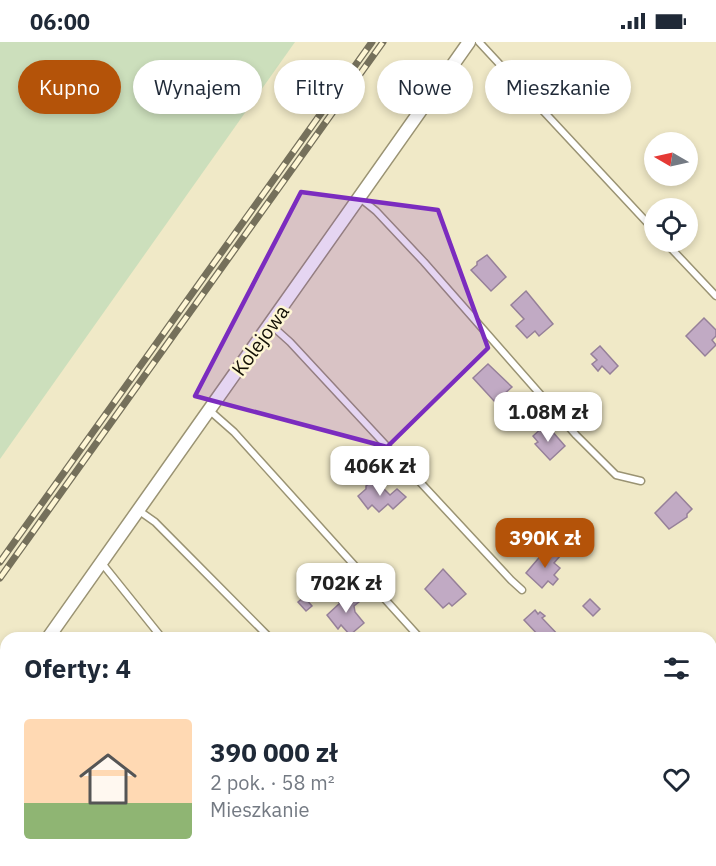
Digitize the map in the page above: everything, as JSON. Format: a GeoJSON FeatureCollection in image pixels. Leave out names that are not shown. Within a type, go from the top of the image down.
{"type":"FeatureCollection","features":[{"type":"Feature","properties":{"kind":"street","name":"Kolejowa"},"geometry":{"type":"LineString","coordinates":[[52,632],[271,326],[469,42]]}},
{"type":"Feature","properties":{"kind":"lane"},"geometry":{"type":"LineString","coordinates":[[479,42],[644,219]]}},
{"type":"Feature","properties":{"kind":"lane"},"geometry":{"type":"LineString","coordinates":[[360,198],[376,211],[416,254],[600,459],[616,475],[640,481]]}},
{"type":"Feature","properties":{"kind":"lane"},"geometry":{"type":"LineString","coordinates":[[674,252],[716,296]]}},
{"type":"Feature","properties":{"kind":"lane"},"geometry":{"type":"LineString","coordinates":[[271,326],[290,342],[522,590]]}},
{"type":"Feature","properties":{"kind":"lane"},"geometry":{"type":"LineString","coordinates":[[209,410],[234,432],[415,632]]}},
{"type":"Feature","properties":{"kind":"lane"},"geometry":{"type":"LineString","coordinates":[[138,510],[155,522],[264,632]]}},
{"type":"Feature","properties":{"kind":"lane"},"geometry":{"type":"LineString","coordinates":[[101,562],[157,632]]}},
{"type":"Feature","properties":{"kind":"highlighted area"},"geometry":{"type":"Polygon","coordinates":[[[301,192],[438,210],[488,348],[387,447],[195,396],[301,192]]]}},
{"type":"Feature","properties":{"kind":"green space"},"geometry":{"type":"Polygon","coordinates":[[[0,42],[295,42],[282,60],[274,60],[274,72],[262,89],[262,60],[133,60],[133,114],[244,114],[0,459],[0,42]]]}},
{"type":"Feature","properties":{"kind":"building"},"geometry":{"type":"Polygon","coordinates":[[[487,255],[506,277],[491,291],[471,270],[487,255]]]}},
{"type":"Feature","properties":{"kind":"building"},"geometry":{"type":"Polygon","coordinates":[[[526,291],[553,324],[539,336],[535,331],[527,338],[516,326],[524,319],[511,305],[526,291]]]}},
{"type":"Feature","properties":{"kind":"building"},"geometry":{"type":"Polygon","coordinates":[[[704,318],[716,330],[716,336],[712,340],[716,345],[705,356],[686,336],[704,318]]]}},
{"type":"Feature","properties":{"kind":"building"},"geometry":{"type":"Polygon","coordinates":[[[600,346],[618,366],[610,374],[602,366],[598,371],[592,364],[597,360],[591,354],[600,346]]]}},
{"type":"Feature","properties":{"kind":"building"},"geometry":{"type":"Polygon","coordinates":[[[488,364],[512,387],[495,402],[473,378],[488,364]]]}},
{"type":"Feature","properties":{"kind":"building"},"geometry":{"type":"Polygon","coordinates":[[[544,426],[549,431],[551,430],[565,446],[550,460],[535,444],[538,442],[533,436],[544,426]]]}},
{"type":"Feature","properties":{"kind":"building"},"geometry":{"type":"Polygon","coordinates":[[[375,480],[390,495],[397,489],[406,497],[393,509],[388,504],[379,512],[372,505],[368,509],[358,496],[375,480]]]}},
{"type":"Feature","properties":{"kind":"building"},"geometry":{"type":"Polygon","coordinates":[[[676,492],[692,509],[687,517],[669,529],[655,513],[676,492]]]}},
{"type":"Feature","properties":{"kind":"building"},"geometry":{"type":"Polygon","coordinates":[[[553,550],[560,556],[554,563],[560,568],[554,575],[558,579],[553,585],[548,581],[542,588],[526,573],[543,553],[547,556],[553,550]]]}},
{"type":"Feature","properties":{"kind":"building"},"geometry":{"type":"Polygon","coordinates":[[[443,569],[466,594],[452,606],[449,603],[443,608],[425,589],[443,569]]]}},
{"type":"Feature","properties":{"kind":"building"},"geometry":{"type":"Polygon","coordinates":[[[349,591],[359,602],[354,606],[355,612],[364,623],[354,632],[347,632],[341,625],[338,629],[327,615],[340,603],[338,601],[349,591]]]}},
{"type":"Feature","properties":{"kind":"building"},"geometry":{"type":"Polygon","coordinates":[[[304,597],[312,606],[306,611],[298,602],[304,597]]]}},
{"type":"Feature","properties":{"kind":"building"},"geometry":{"type":"Polygon","coordinates":[[[590,599],[600,609],[593,616],[583,606],[590,599]]]}},
{"type":"Feature","properties":{"kind":"building"},"geometry":{"type":"Polygon","coordinates":[[[535,610],[538,614],[540,612],[545,616],[542,618],[555,632],[535,632],[524,620],[535,610]]]}},
{"type":"Feature","properties":{"kind":"railway"},"geometry":{"type":"LineString","coordinates":[[0,562],[372,42]]}},
{"type":"Feature","properties":{"kind":"railway"},"geometry":{"type":"LineString","coordinates":[[0,578],[383,42]]}}]}
